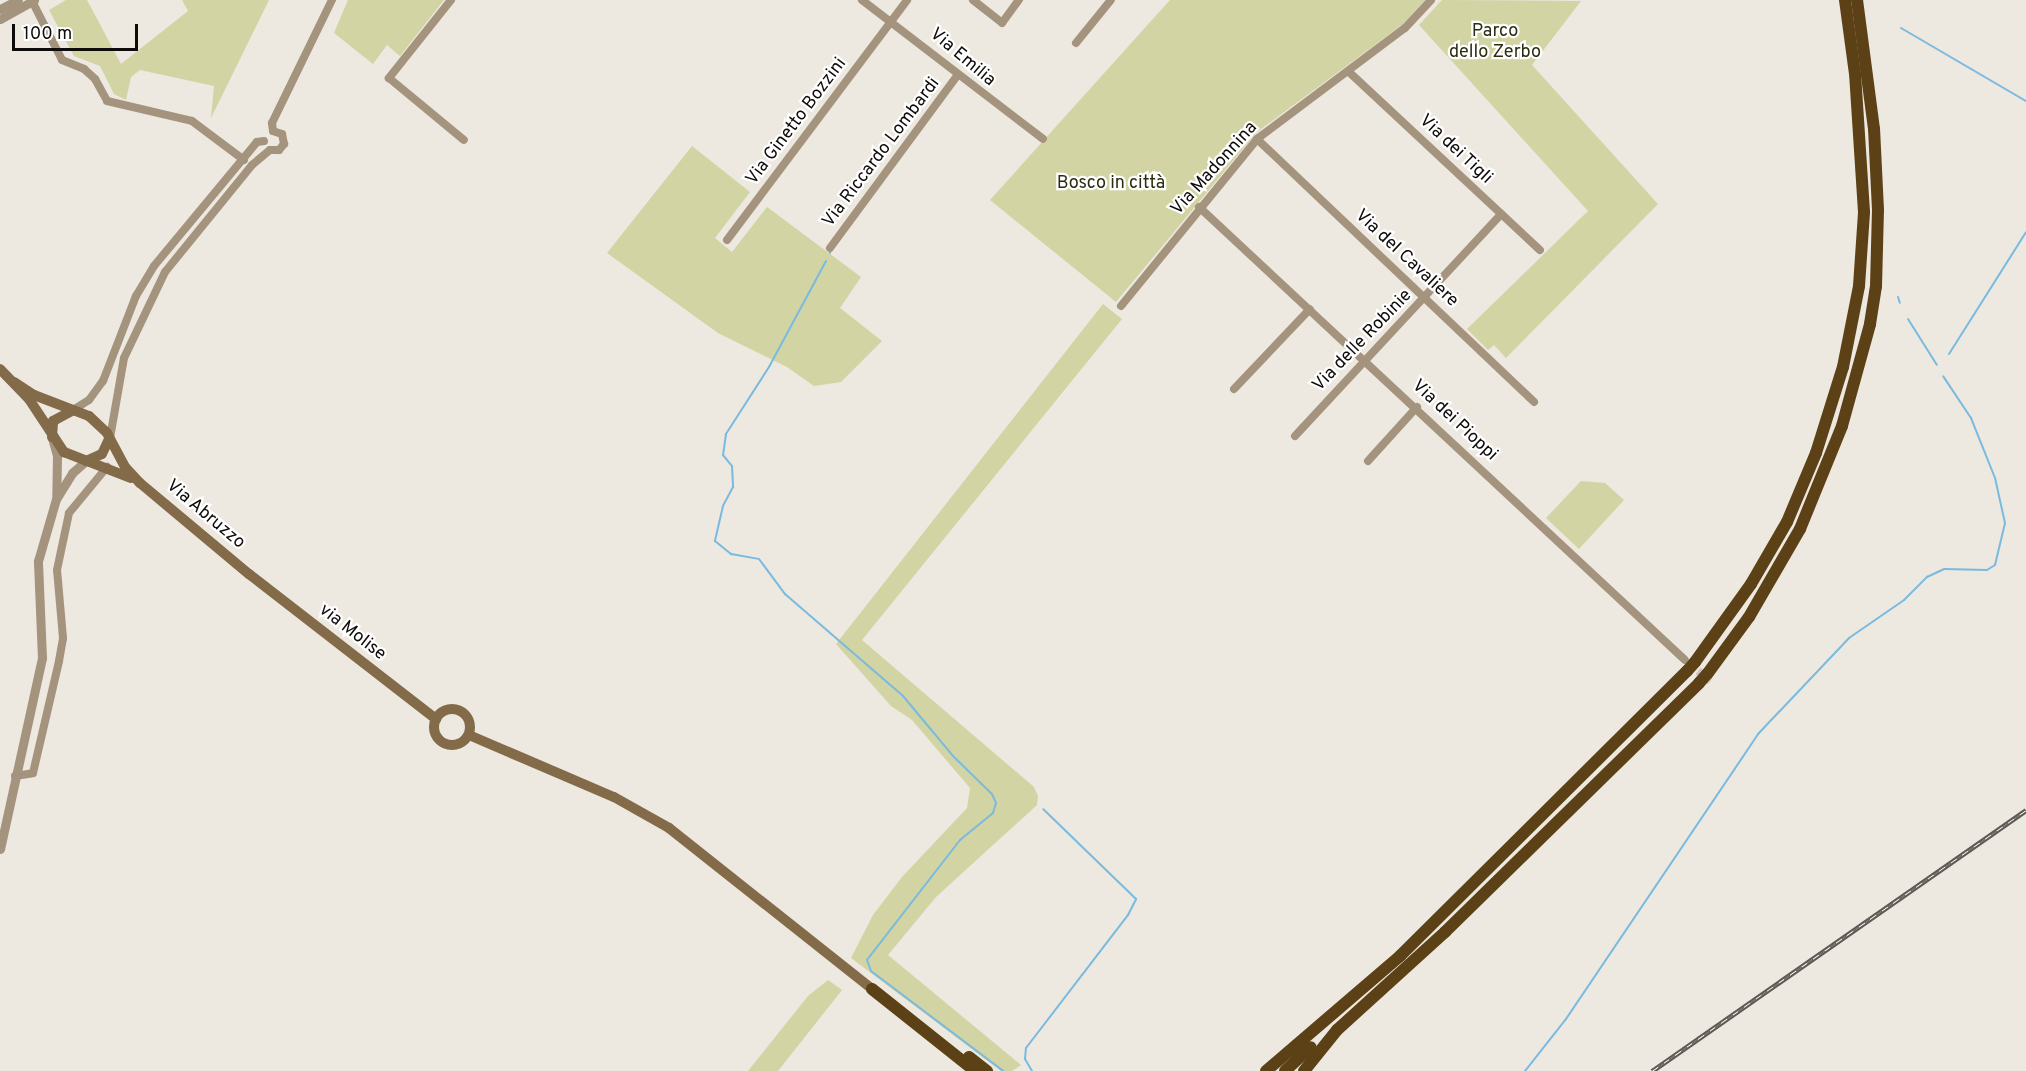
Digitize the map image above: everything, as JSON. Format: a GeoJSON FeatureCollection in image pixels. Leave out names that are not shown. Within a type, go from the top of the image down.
{"type":"FeatureCollection","features":[{"type":"Feature","properties":{"kind":"highway"},"geometry":{"type":"LineString","coordinates":[[1839,0],[1855,74]]}},
{"type":"Feature","properties":{"kind":"highway"},"geometry":{"type":"LineString","coordinates":[[1304,1071],[1325,1042],[1689,664],[1751,584],[1787,522],[1837,390],[1856,305],[1862,253],[1864,213],[1855,74],[1845,0]]}},
{"type":"Feature","properties":{"kind":"highway"},"geometry":{"type":"LineString","coordinates":[[1285,1071],[1699,683],[1749,616],[1800,529],[1842,426],[1870,324],[1876,286],[1878,210],[1874,129],[1857,0]]}},
{"type":"Feature","properties":{"kind":"highway"},"geometry":{"type":"LineString","coordinates":[[1266,1071],[1404,961]]}},
{"type":"Feature","properties":{"kind":"highway"},"geometry":{"type":"LineString","coordinates":[[872,989],[975,1071]]}},
{"type":"Feature","properties":{"kind":"highway"},"geometry":{"type":"LineString","coordinates":[[900,1012],[930,1045],[962,1071]]}},
{"type":"Feature","properties":{"kind":"highway"},"geometry":{"type":"LineString","coordinates":[[900,1012],[987,1071]]}},
{"type":"Feature","properties":{"kind":"main road"},"geometry":{"type":"LineString","coordinates":[[0,369],[37,410],[52,438],[64,452],[86,461],[102,454],[109,439],[89,416],[72,411],[14,382]]}},
{"type":"Feature","properties":{"kind":"main road"},"geometry":{"type":"LineString","coordinates":[[52,438],[53,421],[72,411]]}},
{"type":"Feature","properties":{"kind":"main road","name":"Via Abruzzo"},"geometry":{"type":"LineString","coordinates":[[109,439],[125,467],[140,483],[249,574]]}},
{"type":"Feature","properties":{"kind":"main road","name":"Via Abruzzo"},"geometry":{"type":"LineString","coordinates":[[86,461],[107,467],[140,483]]}},
{"type":"Feature","properties":{"kind":"main road","name":"via Molise"},"geometry":{"type":"LineString","coordinates":[[249,574],[436,719]]}},
{"type":"Feature","properties":{"kind":"main road"},"geometry":{"type":"LineString","coordinates":[[445,710],[461,711],[469,719],[469,735],[455,745],[444,743],[436,735],[436,719],[445,710]]}},
{"type":"Feature","properties":{"kind":"main road"},"geometry":{"type":"LineString","coordinates":[[469,735],[614,797],[669,828],[872,989]]}},
{"type":"Feature","properties":{"kind":"street"},"geometry":{"type":"LineString","coordinates":[[0,9],[18,0]]}},
{"type":"Feature","properties":{"kind":"street"},"geometry":{"type":"LineString","coordinates":[[72,411],[89,400],[103,381],[136,296],[154,266],[257,142],[264,141],[273,131],[272,123],[332,0]]}},
{"type":"Feature","properties":{"kind":"street"},"geometry":{"type":"LineString","coordinates":[[451,0],[389,78],[464,140]]}},
{"type":"Feature","properties":{"kind":"street","name":"Via Emilia"},"geometry":{"type":"LineString","coordinates":[[862,0],[948,64],[957,76],[1043,139]]}},
{"type":"Feature","properties":{"kind":"street","name":"Via Ginetto Bozzini"},"geometry":{"type":"LineString","coordinates":[[727,240],[907,0]]}},
{"type":"Feature","properties":{"kind":"street"},"geometry":{"type":"LineString","coordinates":[[973,0],[1002,23],[1019,0]]}},
{"type":"Feature","properties":{"kind":"street"},"geometry":{"type":"LineString","coordinates":[[1076,43],[1112,0]]}},
{"type":"Feature","properties":{"kind":"street","name":"Via Madonnina"},"geometry":{"type":"LineString","coordinates":[[1121,306],[1199,207],[1257,139],[1405,28],[1431,0]]}},
{"type":"Feature","properties":{"kind":"street"},"geometry":{"type":"LineString","coordinates":[[0,19],[33,1],[62,60],[89,74],[107,101],[192,121],[244,160]]}},
{"type":"Feature","properties":{"kind":"street","name":"Via dei Tigli"},"geometry":{"type":"LineString","coordinates":[[1349,72],[1540,250]]}},
{"type":"Feature","properties":{"kind":"street","name":"Via Riccardo Lombardi"},"geometry":{"type":"LineString","coordinates":[[830,248],[957,76]]}},
{"type":"Feature","properties":{"kind":"street"},"geometry":{"type":"LineString","coordinates":[[109,439],[124,358],[165,272],[252,165],[270,150],[279,150],[284,144],[282,134],[273,131]]}},
{"type":"Feature","properties":{"kind":"street","name":"Via del Cavaliere"},"geometry":{"type":"LineString","coordinates":[[1257,139],[1534,402]]}},
{"type":"Feature","properties":{"kind":"street"},"geometry":{"type":"LineString","coordinates":[[264,141],[270,150]]}},
{"type":"Feature","properties":{"kind":"street","name":"Via dei Pioppi"},"geometry":{"type":"LineString","coordinates":[[1199,207],[1417,407],[1689,664]]}},
{"type":"Feature","properties":{"kind":"street","name":"Via delle Robinie"},"geometry":{"type":"LineString","coordinates":[[1295,436],[1501,214]]}},
{"type":"Feature","properties":{"kind":"street"},"geometry":{"type":"LineString","coordinates":[[1234,389],[1310,309]]}},
{"type":"Feature","properties":{"kind":"street"},"geometry":{"type":"LineString","coordinates":[[1368,461],[1417,407]]}},
{"type":"Feature","properties":{"kind":"street"},"geometry":{"type":"LineString","coordinates":[[52,438],[57,456],[56,500]]}},
{"type":"Feature","properties":{"kind":"street"},"geometry":{"type":"LineString","coordinates":[[0,849],[42,658],[38,561],[56,500],[72,473],[86,461]]}},
{"type":"Feature","properties":{"kind":"street"},"geometry":{"type":"LineString","coordinates":[[15,776],[33,773],[59,661],[63,638],[57,570],[69,513],[107,467]]}},
{"type":"Feature","properties":{"kind":"green space"},"geometry":{"type":"Polygon","coordinates":[[[66,0],[87,0],[121,64],[188,11],[182,0],[269,0],[211,118],[214,86],[140,70],[131,77],[126,100],[114,94],[100,66],[74,56],[49,10],[66,0]]]}},
{"type":"Feature","properties":{"kind":"green space"},"geometry":{"type":"Polygon","coordinates":[[[348,0],[444,0],[400,56],[387,45],[373,64],[334,33],[348,0]]]}},
{"type":"Feature","properties":{"kind":"green space","name":"Bosco in città"},"geometry":{"type":"Polygon","coordinates":[[[1170,0],[1425,0],[1403,24],[1257,132],[1116,302],[990,200],[1170,0]]]}},
{"type":"Feature","properties":{"kind":"green space","name":"Parco dello Zerbo"},"geometry":{"type":"Polygon","coordinates":[[[1442,0],[1581,1],[1532,65],[1658,204],[1506,358],[1494,345],[1488,350],[1467,329],[1588,211],[1419,25],[1442,0]]]}},
{"type":"Feature","properties":{"kind":"green space"},"geometry":{"type":"Polygon","coordinates":[[[692,146],[750,192],[715,238],[732,252],[767,207],[861,277],[840,308],[882,341],[841,382],[814,386],[787,367],[718,333],[607,253],[692,146]]]}},
{"type":"Feature","properties":{"kind":"green space"},"geometry":{"type":"Polygon","coordinates":[[[1103,304],[1122,319],[862,640],[1034,787],[1038,796],[1037,805],[936,897],[888,955],[1021,1065],[1012,1071],[1001,1071],[851,958],[873,915],[902,877],[967,808],[970,788],[912,720],[891,706],[836,644],[1103,304]]]}},
{"type":"Feature","properties":{"kind":"green space"},"geometry":{"type":"Polygon","coordinates":[[[1581,481],[1605,483],[1624,500],[1579,549],[1546,518],[1581,481]]]}},
{"type":"Feature","properties":{"kind":"green space"},"geometry":{"type":"Polygon","coordinates":[[[828,980],[842,990],[778,1071],[748,1071],[808,996],[828,980]]]}},
{"type":"Feature","properties":{"kind":"waterway"},"geometry":{"type":"LineString","coordinates":[[1901,28],[2026,101]]}},
{"type":"Feature","properties":{"kind":"waterway"},"geometry":{"type":"LineString","coordinates":[[1949,354],[2026,232]]}},
{"type":"Feature","properties":{"kind":"waterway"},"geometry":{"type":"LineString","coordinates":[[826,261],[769,367],[726,434],[723,455],[732,466],[733,487],[723,506],[715,541],[731,554],[759,559],[785,594],[903,696],[953,756],[992,794],[996,803],[993,813],[960,840],[867,960],[871,971],[1003,1071]]}},
{"type":"Feature","properties":{"kind":"waterway"},"geometry":{"type":"LineString","coordinates":[[1898,297],[1900,303]]}},
{"type":"Feature","properties":{"kind":"waterway"},"geometry":{"type":"LineString","coordinates":[[1908,319],[1937,365]]}},
{"type":"Feature","properties":{"kind":"waterway"},"geometry":{"type":"LineString","coordinates":[[1525,1071],[1566,1019],[1758,734],[1849,638],[1904,600],[1927,577],[1944,569],[1987,570],[1995,565],[2005,523],[1995,478],[1971,418],[1943,376]]}},
{"type":"Feature","properties":{"kind":"waterway"},"geometry":{"type":"LineString","coordinates":[[1032,1071],[1025,1059],[1026,1048],[1128,915],[1136,899],[1043,809]]}},
{"type":"Feature","properties":{"kind":"tunnel"},"geometry":{"type":"LineString","coordinates":[[1689,663],[1710,681]]}},
{"type":"Feature","properties":{"kind":"railway"},"geometry":{"type":"LineString","coordinates":[[1652,1071],[2026,810]]}}]}
